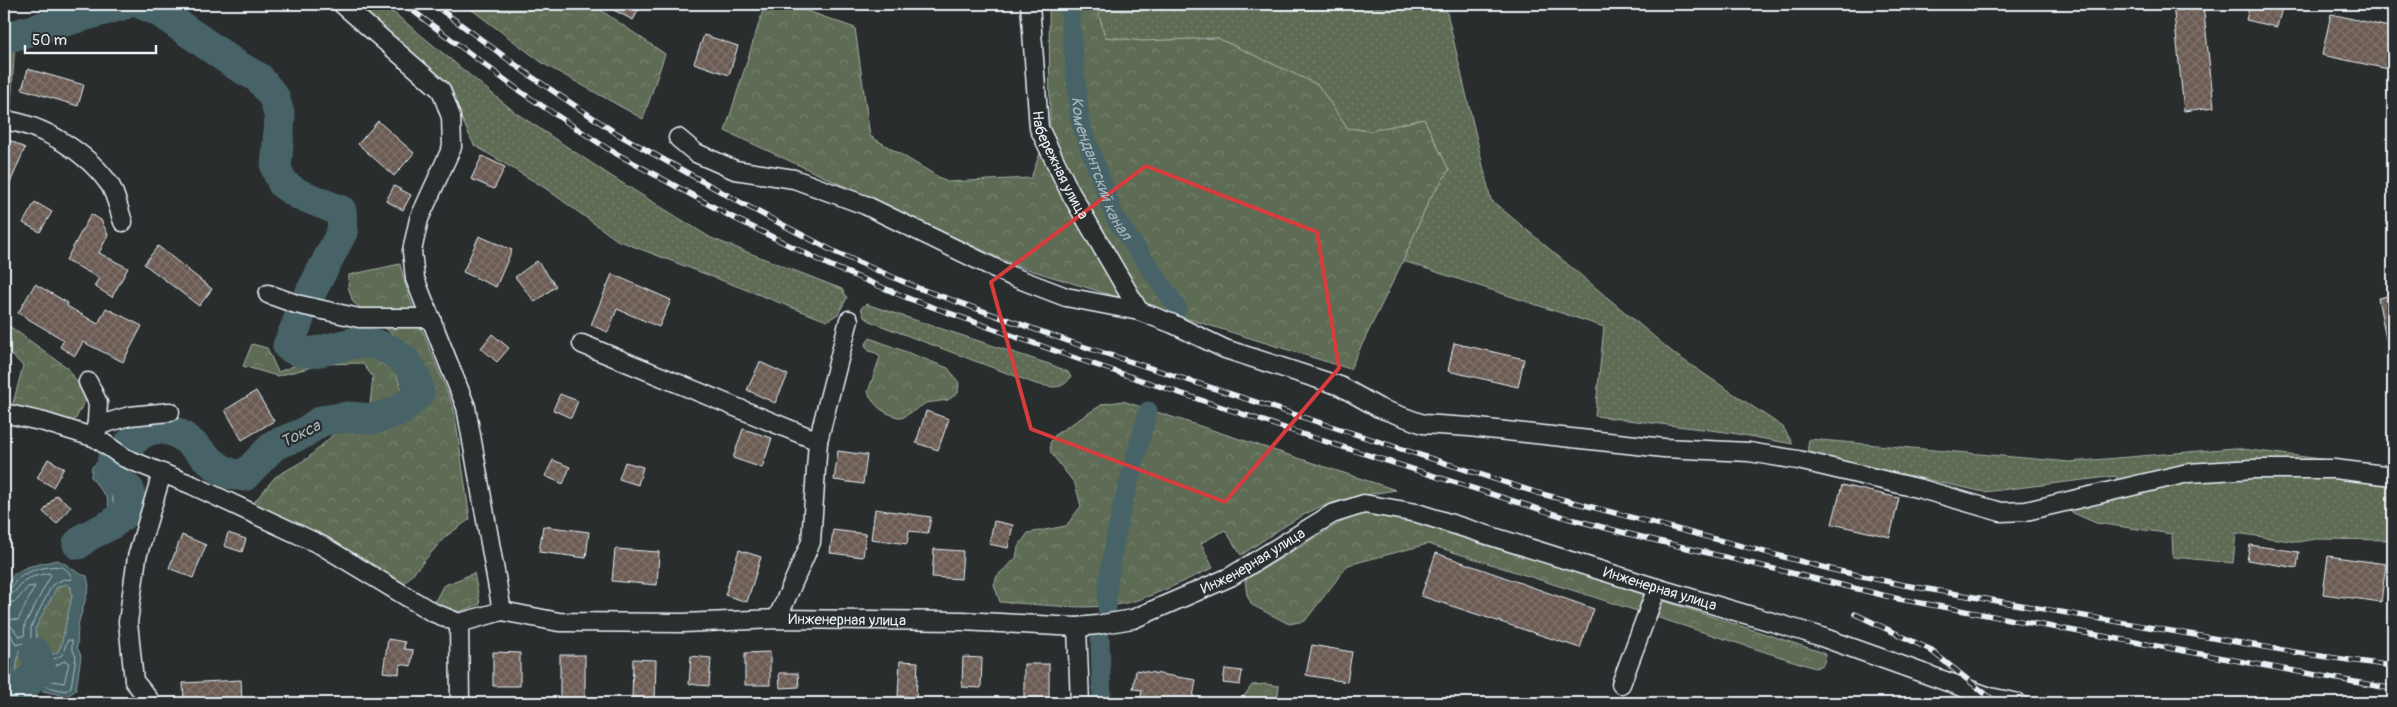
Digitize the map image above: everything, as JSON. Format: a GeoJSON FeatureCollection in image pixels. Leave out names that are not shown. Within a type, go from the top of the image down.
{"type":"FeatureCollection","features":[{"type":"Feature","properties":{"kind":"street"},"geometry":{"type":"LineString","coordinates":[[342,4],[441,90],[451,117],[452,148],[419,219],[412,251],[415,279],[466,406],[502,610]]}},
{"type":"Feature","properties":{"kind":"street","name":"Набережная улица"},"geometry":{"type":"LineString","coordinates":[[1030,4],[1039,128],[1070,192],[1139,311]]}},
{"type":"Feature","properties":{"kind":"street"},"geometry":{"type":"LineString","coordinates":[[4,120],[34,129],[67,144],[93,164],[111,187],[123,222]]}},
{"type":"Feature","properties":{"kind":"street"},"geometry":{"type":"LineString","coordinates":[[678,138],[696,153],[735,170],[794,179],[865,205],[1011,276],[1066,296],[1139,311],[1225,349],[1340,386],[1379,408],[1423,424],[1469,427],[1664,448],[1749,452],[1798,460],[1921,489],[2001,512],[2026,511],[2188,473],[2253,469],[2334,469],[2393,476]]}},
{"type":"Feature","properties":{"kind":"street"},"geometry":{"type":"LineString","coordinates":[[268,294],[296,304],[358,318],[430,318]]}},
{"type":"Feature","properties":{"kind":"street"},"geometry":{"type":"LineString","coordinates":[[777,619],[811,542],[818,440],[849,320]]}},
{"type":"Feature","properties":{"kind":"street"},"geometry":{"type":"LineString","coordinates":[[582,344],[818,440]]}},
{"type":"Feature","properties":{"kind":"street"},"geometry":{"type":"LineString","coordinates":[[88,382],[98,403],[100,437]]}},
{"type":"Feature","properties":{"kind":"street"},"geometry":{"type":"LineString","coordinates":[[100,437],[130,416],[170,412]]}},
{"type":"Feature","properties":{"kind":"street"},"geometry":{"type":"LineString","coordinates":[[4,413],[100,437],[125,458],[322,545],[432,612],[459,623],[460,703]]}},
{"type":"Feature","properties":{"kind":"street"},"geometry":{"type":"LineString","coordinates":[[152,703],[134,681],[128,622],[137,557],[162,473]]}},
{"type":"Feature","properties":{"kind":"street","name":"Инженерная улица"},"geometry":{"type":"LineString","coordinates":[[459,623],[502,610],[559,622],[683,623],[777,619],[962,621],[1077,627],[1133,619],[1230,577],[1332,514],[1364,504],[1417,513],[1657,588],[1816,635],[1989,700],[2018,703]]}},
{"type":"Feature","properties":{"kind":"street"},"geometry":{"type":"LineString","coordinates":[[1621,684],[1657,588]]}},
{"type":"Feature","properties":{"kind":"street"},"geometry":{"type":"LineString","coordinates":[[1077,627],[1080,703]]}},
{"type":"Feature","properties":{"kind":"highlighted area"},"geometry":{"type":"Polygon","coordinates":[[[1146,166],[1317,232],[1339,368],[1225,502],[1031,429],[991,282],[1146,166]]]}},
{"type":"Feature","properties":{"kind":"green space"},"geometry":{"type":"Polygon","coordinates":[[[352,4],[383,4],[516,113],[611,176],[711,238],[842,289],[847,298],[838,314],[827,321],[617,240],[545,188],[474,145],[446,86],[352,4]]]}},
{"type":"Feature","properties":{"kind":"green space"},"geometry":{"type":"Polygon","coordinates":[[[464,4],[600,4],[602,11],[665,54],[643,119],[544,64],[464,4]]]}},
{"type":"Feature","properties":{"kind":"green space"},"geometry":{"type":"Polygon","coordinates":[[[765,4],[788,4],[855,28],[870,136],[947,182],[1031,178],[1050,125],[1049,4],[1096,4],[1105,37],[1143,41],[1217,38],[1318,85],[1347,128],[1370,131],[1424,119],[1449,170],[1429,200],[1403,261],[1350,369],[1017,266],[725,131],[765,4]]]}},
{"type":"Feature","properties":{"kind":"green space"},"geometry":{"type":"Polygon","coordinates":[[[1096,4],[1445,4],[1491,200],[1676,355],[1783,427],[1793,444],[1726,432],[1595,416],[1604,327],[1403,261],[1429,200],[1449,170],[1424,119],[1370,131],[1347,128],[1318,85],[1217,38],[1143,41],[1105,37],[1096,4]]]}},
{"type":"Feature","properties":{"kind":"green space"},"geometry":{"type":"Polygon","coordinates":[[[4,35],[12,36],[15,41],[11,106],[4,113],[4,35]]]}},
{"type":"Feature","properties":{"kind":"green space"},"geometry":{"type":"Polygon","coordinates":[[[400,264],[408,294],[454,409],[470,519],[445,537],[403,585],[329,538],[251,506],[275,477],[308,458],[336,432],[374,428],[404,414],[423,396],[419,373],[406,345],[353,302],[348,287],[349,275],[400,264]]]}},
{"type":"Feature","properties":{"kind":"green space"},"geometry":{"type":"Polygon","coordinates":[[[866,304],[1052,365],[1068,372],[1071,377],[1064,384],[1056,387],[1036,384],[874,323],[864,317],[861,308],[866,304]]]}},
{"type":"Feature","properties":{"kind":"green space"},"geometry":{"type":"Polygon","coordinates":[[[5,323],[68,368],[87,397],[75,420],[67,424],[12,407],[23,366],[4,348],[5,323]]]}},
{"type":"Feature","properties":{"kind":"green space"},"geometry":{"type":"Polygon","coordinates":[[[870,338],[948,368],[959,383],[958,393],[948,400],[926,403],[902,418],[886,412],[877,406],[868,392],[880,357],[876,353],[869,351],[865,345],[870,338]]]}},
{"type":"Feature","properties":{"kind":"green space"},"geometry":{"type":"Polygon","coordinates":[[[252,344],[267,348],[278,372],[307,361],[364,350],[374,353],[385,358],[395,370],[402,396],[394,408],[369,412],[373,377],[362,363],[325,364],[277,376],[243,366],[252,344]]]}},
{"type":"Feature","properties":{"kind":"green space"},"geometry":{"type":"Polygon","coordinates":[[[1123,401],[1396,490],[1348,499],[1320,507],[1289,523],[1241,555],[1225,530],[1201,543],[1213,568],[1153,595],[1128,603],[1087,607],[1000,602],[994,585],[997,576],[1016,558],[1018,547],[1028,533],[1066,526],[1081,506],[1075,484],[1051,453],[1050,443],[1056,434],[1103,404],[1123,401]]]}},
{"type":"Feature","properties":{"kind":"green space"},"geometry":{"type":"Polygon","coordinates":[[[1809,439],[2070,462],[2234,448],[2393,468],[2393,540],[2316,539],[2297,542],[2236,533],[2233,563],[2173,557],[2172,534],[2096,523],[2069,511],[2121,496],[2116,476],[1984,492],[1807,453],[1809,439]]]}},
{"type":"Feature","properties":{"kind":"green space"},"geometry":{"type":"Polygon","coordinates":[[[1368,511],[1415,520],[1821,652],[1826,655],[1823,665],[1815,668],[1428,544],[1348,565],[1305,621],[1289,624],[1252,605],[1247,595],[1245,580],[1343,521],[1368,511]]]}},
{"type":"Feature","properties":{"kind":"green space"},"geometry":{"type":"Polygon","coordinates":[[[474,573],[480,604],[456,612],[446,611],[433,605],[443,586],[474,573]]]}},
{"type":"Feature","properties":{"kind":"green space"},"geometry":{"type":"Polygon","coordinates":[[[66,583],[71,587],[72,597],[61,646],[58,652],[49,656],[37,641],[35,629],[57,587],[66,583]]]}},
{"type":"Feature","properties":{"kind":"green space"},"geometry":{"type":"Polygon","coordinates":[[[4,633],[10,645],[10,663],[14,685],[4,703],[4,633]]]}},
{"type":"Feature","properties":{"kind":"green space"},"geometry":{"type":"Polygon","coordinates":[[[23,648],[28,650],[30,661],[30,674],[24,678],[18,677],[16,670],[19,650],[23,648]]]}},
{"type":"Feature","properties":{"kind":"green space"},"geometry":{"type":"Polygon","coordinates":[[[1266,684],[1279,686],[1277,703],[1239,703],[1252,685],[1266,684]]]}},
{"type":"Feature","properties":{"kind":"water"},"geometry":{"type":"Polygon","coordinates":[[[133,430],[148,432],[137,438],[113,457],[111,475],[129,490],[131,508],[112,524],[107,498],[91,477],[92,467],[99,461],[101,452],[115,446],[133,430]]]}},
{"type":"Feature","properties":{"kind":"water"},"geometry":{"type":"Polygon","coordinates":[[[57,560],[87,576],[89,587],[78,625],[77,647],[81,656],[76,690],[67,696],[14,685],[10,663],[10,645],[4,633],[4,588],[15,573],[27,567],[57,560]],[[66,584],[57,587],[35,629],[37,641],[49,656],[58,652],[61,646],[72,597],[71,587],[66,584]],[[23,648],[19,650],[16,670],[18,676],[24,678],[30,674],[30,661],[28,650],[23,648]]]}},
{"type":"Feature","properties":{"kind":"building"},"geometry":{"type":"Polygon","coordinates":[[[602,4],[642,4],[633,20],[602,4]]]}},
{"type":"Feature","properties":{"kind":"building"},"geometry":{"type":"Polygon","coordinates":[[[2173,4],[2203,4],[2214,107],[2184,111],[2173,4]]]}},
{"type":"Feature","properties":{"kind":"building"},"geometry":{"type":"Polygon","coordinates":[[[2250,4],[2283,4],[2277,27],[2246,20],[2250,4]]]}},
{"type":"Feature","properties":{"kind":"building"},"geometry":{"type":"Polygon","coordinates":[[[2331,14],[2393,28],[2393,70],[2322,55],[2331,14]]]}},
{"type":"Feature","properties":{"kind":"building"},"geometry":{"type":"Polygon","coordinates":[[[704,35],[738,46],[729,75],[694,63],[704,35]]]}},
{"type":"Feature","properties":{"kind":"building"},"geometry":{"type":"Polygon","coordinates":[[[28,69],[84,85],[78,106],[22,89],[28,69]]]}},
{"type":"Feature","properties":{"kind":"building"},"geometry":{"type":"Polygon","coordinates":[[[378,121],[414,153],[394,176],[358,144],[378,121]]]}},
{"type":"Feature","properties":{"kind":"building"},"geometry":{"type":"Polygon","coordinates":[[[4,137],[25,148],[4,197],[4,137]]]}},
{"type":"Feature","properties":{"kind":"building"},"geometry":{"type":"Polygon","coordinates":[[[482,156],[505,167],[494,189],[471,179],[482,156]]]}},
{"type":"Feature","properties":{"kind":"building"},"geometry":{"type":"Polygon","coordinates":[[[394,186],[411,195],[403,210],[386,201],[394,186]]]}},
{"type":"Feature","properties":{"kind":"building"},"geometry":{"type":"Polygon","coordinates":[[[35,202],[52,212],[40,232],[23,223],[35,202]]]}},
{"type":"Feature","properties":{"kind":"building"},"geometry":{"type":"Polygon","coordinates":[[[91,214],[101,220],[108,235],[99,253],[128,268],[112,297],[94,286],[99,278],[66,260],[91,214]]]}},
{"type":"Feature","properties":{"kind":"building"},"geometry":{"type":"Polygon","coordinates":[[[479,236],[512,250],[496,287],[463,272],[479,236]]]}},
{"type":"Feature","properties":{"kind":"building"},"geometry":{"type":"Polygon","coordinates":[[[158,246],[212,289],[199,306],[144,264],[158,246]]]}},
{"type":"Feature","properties":{"kind":"building"},"geometry":{"type":"Polygon","coordinates":[[[537,261],[556,286],[535,302],[515,277],[537,261]]]}},
{"type":"Feature","properties":{"kind":"building"},"geometry":{"type":"Polygon","coordinates":[[[612,274],[671,300],[659,327],[617,309],[608,332],[591,325],[612,274]]]}},
{"type":"Feature","properties":{"kind":"building"},"geometry":{"type":"Polygon","coordinates":[[[35,284],[68,303],[67,306],[98,324],[106,308],[142,326],[123,362],[83,342],[75,356],[60,347],[64,340],[18,313],[35,284]]]}},
{"type":"Feature","properties":{"kind":"building"},"geometry":{"type":"Polygon","coordinates":[[[2393,295],[2393,338],[2386,339],[2378,298],[2393,295]]]}},
{"type":"Feature","properties":{"kind":"building"},"geometry":{"type":"Polygon","coordinates":[[[492,334],[509,348],[497,362],[481,348],[492,334]]]}},
{"type":"Feature","properties":{"kind":"building"},"geometry":{"type":"Polygon","coordinates":[[[1454,343],[1524,359],[1518,387],[1448,371],[1454,343]]]}},
{"type":"Feature","properties":{"kind":"building"},"geometry":{"type":"Polygon","coordinates":[[[760,362],[788,375],[775,403],[747,390],[760,362]]]}},
{"type":"Feature","properties":{"kind":"building"},"geometry":{"type":"Polygon","coordinates":[[[256,391],[274,421],[242,440],[225,410],[256,391]]]}},
{"type":"Feature","properties":{"kind":"building"},"geometry":{"type":"Polygon","coordinates":[[[560,394],[578,401],[571,418],[553,410],[560,394]]]}},
{"type":"Feature","properties":{"kind":"building"},"geometry":{"type":"Polygon","coordinates":[[[926,411],[949,419],[938,450],[916,443],[926,411]]]}},
{"type":"Feature","properties":{"kind":"building"},"geometry":{"type":"Polygon","coordinates":[[[743,429],[772,438],[762,468],[733,458],[743,429]]]}},
{"type":"Feature","properties":{"kind":"building"},"geometry":{"type":"Polygon","coordinates":[[[838,451],[867,455],[863,484],[834,480],[838,451]]]}},
{"type":"Feature","properties":{"kind":"building"},"geometry":{"type":"Polygon","coordinates":[[[48,459],[64,468],[53,487],[37,478],[48,459]]]}},
{"type":"Feature","properties":{"kind":"building"},"geometry":{"type":"Polygon","coordinates":[[[553,460],[570,467],[563,484],[545,476],[553,460]]]}},
{"type":"Feature","properties":{"kind":"building"},"geometry":{"type":"Polygon","coordinates":[[[625,462],[643,467],[638,485],[619,479],[625,462]]]}},
{"type":"Feature","properties":{"kind":"building"},"geometry":{"type":"Polygon","coordinates":[[[1842,485],[1899,498],[1890,537],[1832,524],[1842,485]]]}},
{"type":"Feature","properties":{"kind":"building"},"geometry":{"type":"Polygon","coordinates":[[[56,495],[71,506],[57,524],[43,512],[56,495]]]}},
{"type":"Feature","properties":{"kind":"building"},"geometry":{"type":"Polygon","coordinates":[[[875,509],[931,517],[928,533],[909,531],[907,544],[871,539],[875,509]]]}},
{"type":"Feature","properties":{"kind":"building"},"geometry":{"type":"Polygon","coordinates":[[[994,521],[1013,525],[1008,548],[989,544],[994,521]]]}},
{"type":"Feature","properties":{"kind":"building"},"geometry":{"type":"Polygon","coordinates":[[[543,526],[589,532],[586,558],[539,552],[543,526]]]}},
{"type":"Feature","properties":{"kind":"building"},"geometry":{"type":"Polygon","coordinates":[[[833,530],[866,534],[863,557],[830,553],[833,530]]]}},
{"type":"Feature","properties":{"kind":"building"},"geometry":{"type":"Polygon","coordinates":[[[228,533],[246,539],[242,552],[224,546],[228,533]]]}},
{"type":"Feature","properties":{"kind":"building"},"geometry":{"type":"Polygon","coordinates":[[[182,535],[206,545],[193,578],[169,568],[182,535]]]}},
{"type":"Feature","properties":{"kind":"building"},"geometry":{"type":"Polygon","coordinates":[[[2250,545],[2299,552],[2297,568],[2247,560],[2250,545]]]}},
{"type":"Feature","properties":{"kind":"building"},"geometry":{"type":"Polygon","coordinates":[[[615,549],[659,552],[657,585],[612,581],[615,549]]]}},
{"type":"Feature","properties":{"kind":"building"},"geometry":{"type":"Polygon","coordinates":[[[934,549],[963,551],[961,579],[932,577],[934,549]]]}},
{"type":"Feature","properties":{"kind":"building"},"geometry":{"type":"Polygon","coordinates":[[[739,550],[761,557],[747,602],[725,595],[739,550]]]}},
{"type":"Feature","properties":{"kind":"building"},"geometry":{"type":"Polygon","coordinates":[[[1436,553],[1594,609],[1580,648],[1421,596],[1436,553]]]}},
{"type":"Feature","properties":{"kind":"building"},"geometry":{"type":"Polygon","coordinates":[[[2328,556],[2386,564],[2381,602],[2323,594],[2328,556]]]}},
{"type":"Feature","properties":{"kind":"building"},"geometry":{"type":"Polygon","coordinates":[[[388,639],[405,642],[404,649],[413,650],[411,666],[400,664],[399,674],[383,672],[388,639]]]}},
{"type":"Feature","properties":{"kind":"building"},"geometry":{"type":"Polygon","coordinates":[[[1312,645],[1352,652],[1347,682],[1306,675],[1312,645]]]}},
{"type":"Feature","properties":{"kind":"building"},"geometry":{"type":"Polygon","coordinates":[[[493,652],[520,653],[520,686],[493,686],[493,652]]]}},
{"type":"Feature","properties":{"kind":"building"},"geometry":{"type":"Polygon","coordinates":[[[770,652],[770,685],[745,685],[745,653],[770,652]]]}},
{"type":"Feature","properties":{"kind":"building"},"geometry":{"type":"Polygon","coordinates":[[[560,655],[585,655],[585,703],[560,703],[560,655]]]}},
{"type":"Feature","properties":{"kind":"building"},"geometry":{"type":"Polygon","coordinates":[[[691,656],[711,658],[709,686],[689,684],[691,656]]]}},
{"type":"Feature","properties":{"kind":"building"},"geometry":{"type":"Polygon","coordinates":[[[963,657],[982,658],[981,688],[962,687],[963,657]]]}},
{"type":"Feature","properties":{"kind":"building"},"geometry":{"type":"Polygon","coordinates":[[[633,659],[656,660],[655,703],[632,701],[633,659]]]}},
{"type":"Feature","properties":{"kind":"building"},"geometry":{"type":"Polygon","coordinates":[[[900,661],[918,662],[916,697],[898,696],[900,661]]]}},
{"type":"Feature","properties":{"kind":"building"},"geometry":{"type":"Polygon","coordinates":[[[1024,664],[1049,664],[1049,698],[1024,698],[1024,664]]]}},
{"type":"Feature","properties":{"kind":"building"},"geometry":{"type":"Polygon","coordinates":[[[1225,669],[1242,671],[1240,685],[1223,683],[1225,669]]]}},
{"type":"Feature","properties":{"kind":"building"},"geometry":{"type":"Polygon","coordinates":[[[1136,670],[1196,680],[1192,703],[1140,701],[1142,690],[1133,689],[1136,670]]]}},
{"type":"Feature","properties":{"kind":"building"},"geometry":{"type":"Polygon","coordinates":[[[779,673],[798,673],[799,687],[780,688],[779,673]]]}},
{"type":"Feature","properties":{"kind":"building"},"geometry":{"type":"Polygon","coordinates":[[[241,680],[242,703],[184,703],[183,683],[241,680]]]}},
{"type":"Feature","properties":{"kind":"waterway","name":"Токса"},"geometry":{"type":"LineString","coordinates":[[4,35],[12,36],[125,4]]}},
{"type":"Feature","properties":{"kind":"waterway","name":"Токса"},"geometry":{"type":"LineString","coordinates":[[142,4],[157,10],[236,65],[259,78],[274,97],[280,117],[276,168],[283,184],[298,194],[341,211],[343,230],[310,294]]}},
{"type":"Feature","properties":{"kind":"waterway","name":"Комендантский канал"},"geometry":{"type":"LineString","coordinates":[[1069,4],[1080,122],[1115,218],[1177,307],[1175,315]]}},
{"type":"Feature","properties":{"kind":"waterway","name":"Токса"},"geometry":{"type":"LineString","coordinates":[[78,544],[86,537],[112,524],[131,508],[129,490],[111,475],[113,457],[148,430],[166,429],[176,433],[186,439],[219,468],[231,474],[244,476],[274,445],[302,434],[321,421],[347,417],[374,419],[401,410],[419,393],[416,378],[410,367],[397,354],[381,346],[355,343],[313,352],[304,352],[288,346],[299,319]]}},
{"type":"Feature","properties":{"kind":"waterway","name":"Комендантский канал"},"geometry":{"type":"LineString","coordinates":[[1107,608],[1108,584],[1116,534],[1148,411]]}},
{"type":"Feature","properties":{"kind":"waterway","name":"Комендантский канал"},"geometry":{"type":"LineString","coordinates":[[1100,640],[1102,703]]}},
{"type":"Feature","properties":{"kind":"waterway","name":"Токса"},"geometry":{"type":"LineString","coordinates":[[13,703],[17,692],[41,670],[35,653]]}},
{"type":"Feature","properties":{"kind":"railway"},"geometry":{"type":"LineString","coordinates":[[404,4],[521,92],[608,149],[730,216],[829,265],[910,299],[1078,359],[1308,436],[1567,518],[1629,534],[1899,599],[2393,689]]}},
{"type":"Feature","properties":{"kind":"railway"},"geometry":{"type":"LineString","coordinates":[[433,4],[532,77],[616,133],[743,204],[835,252],[918,288],[1082,346],[1538,493],[1834,570],[1904,585],[2306,654],[2393,666]]}},
{"type":"Feature","properties":{"kind":"railway"},"geometry":{"type":"LineString","coordinates":[[1855,614],[1929,649],[1997,703]]}}]}
